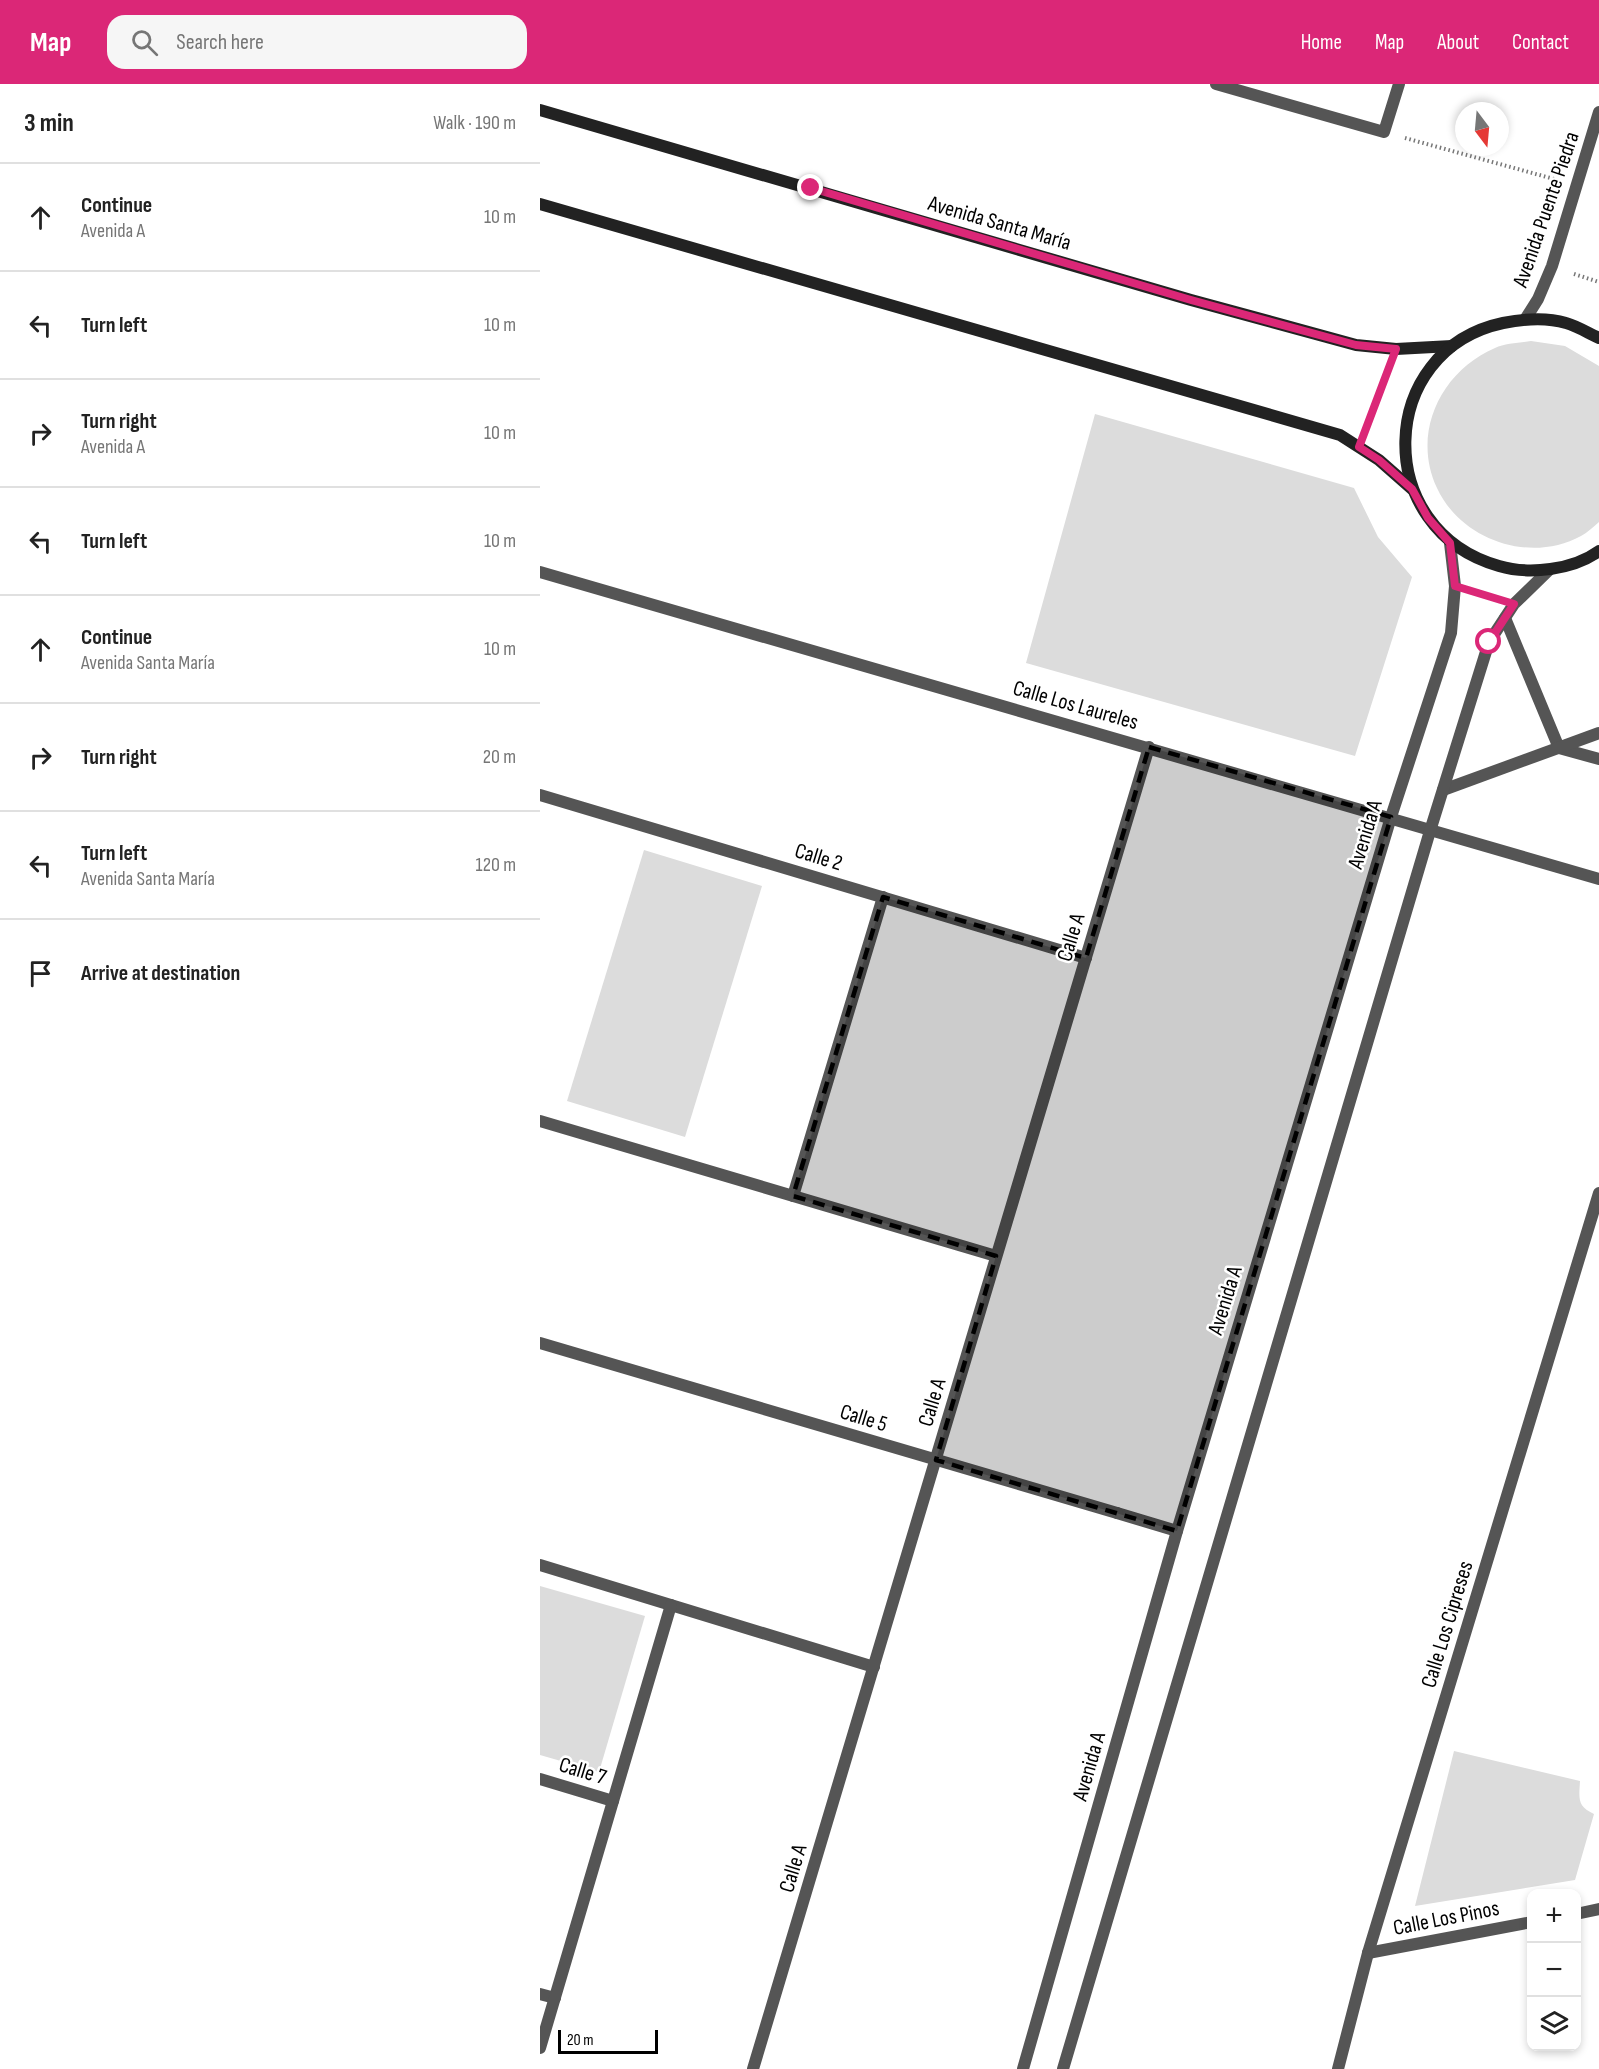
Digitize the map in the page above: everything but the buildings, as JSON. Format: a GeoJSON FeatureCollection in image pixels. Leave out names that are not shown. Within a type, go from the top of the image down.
{"type":"FeatureCollection","features":[{"type":"Feature","properties":{"kind":"main road","name":"Avenida Santa María"},"geometry":{"type":"LineString","coordinates":[[540,110],[1191,300],[1356,345],[1396,349],[1452,346]]}},
{"type":"Feature","properties":{"kind":"main road"},"geometry":{"type":"LineString","coordinates":[[540,204],[1340,435],[1379,460],[1412,489]]}},
{"type":"Feature","properties":{"kind":"main road"},"geometry":{"type":"LineString","coordinates":[[1597,554],[1549,570],[1514,570],[1480,561],[1450,543],[1428,518],[1412,489],[1404,451],[1409,411],[1425,375],[1452,346],[1487,326],[1526,318],[1565,322],[1599,338]]}},
{"type":"Feature","properties":{"kind":"street"},"geometry":{"type":"LineString","coordinates":[[1216,84],[1384,132],[1399,84]]}},
{"type":"Feature","properties":{"kind":"street","name":"Avenida Puente Piedra"},"geometry":{"type":"LineString","coordinates":[[1526,318],[1538,298],[1551,266],[1599,112]]}},
{"type":"Feature","properties":{"kind":"street","name":"Avenida A"},"geometry":{"type":"LineString","coordinates":[[1023,2069],[1177,1531],[1391,817],[1451,633],[1455,586],[1450,543]]}},
{"type":"Feature","properties":{"kind":"street"},"geometry":{"type":"LineString","coordinates":[[1063,2069],[1430,831],[1489,642],[1514,604],[1549,570]]}},
{"type":"Feature","properties":{"kind":"street","name":"Calle Los Laureles"},"geometry":{"type":"LineString","coordinates":[[540,572],[1599,879]]}},
{"type":"Feature","properties":{"kind":"street"},"geometry":{"type":"LineString","coordinates":[[1505,618],[1559,748]]}},
{"type":"Feature","properties":{"kind":"street"},"geometry":{"type":"LineString","coordinates":[[1443,790],[1599,733]]}},
{"type":"Feature","properties":{"kind":"street","name":"Calle A"},"geometry":{"type":"LineString","coordinates":[[753,2069],[1149,747]]}},
{"type":"Feature","properties":{"kind":"street"},"geometry":{"type":"LineString","coordinates":[[1559,748],[1599,759]]}},
{"type":"Feature","properties":{"kind":"street","name":"Calle 2"},"geometry":{"type":"LineString","coordinates":[[540,795],[1086,958]]}},
{"type":"Feature","properties":{"kind":"street"},"geometry":{"type":"LineString","coordinates":[[793,1196],[883,897]]}},
{"type":"Feature","properties":{"kind":"street"},"geometry":{"type":"LineString","coordinates":[[540,1121],[996,1256]]}},
{"type":"Feature","properties":{"kind":"street","name":"Calle Los Cipreses"},"geometry":{"type":"LineString","coordinates":[[1338,2069],[1368,1953],[1599,1193]]}},
{"type":"Feature","properties":{"kind":"street","name":"Calle 5"},"geometry":{"type":"LineString","coordinates":[[540,1343],[1177,1531]]}},
{"type":"Feature","properties":{"kind":"street"},"geometry":{"type":"LineString","coordinates":[[540,1565],[874,1667]]}},
{"type":"Feature","properties":{"kind":"street"},"geometry":{"type":"LineString","coordinates":[[540,2048],[671,1605]]}},
{"type":"Feature","properties":{"kind":"street","name":"Calle 7"},"geometry":{"type":"LineString","coordinates":[[540,1779],[613,1801]]}},
{"type":"Feature","properties":{"kind":"street"},"geometry":{"type":"LineString","coordinates":[[1581,1913],[1599,1909]]}},
{"type":"Feature","properties":{"kind":"street","name":"Calle Los Pinos"},"geometry":{"type":"LineString","coordinates":[[1368,1953],[1527,1923]]}},
{"type":"Feature","properties":{"kind":"street"},"geometry":{"type":"LineString","coordinates":[[540,1994],[555,1998]]}},
{"type":"Feature","properties":{"kind":"path"},"geometry":{"type":"LineString","coordinates":[[1384,132],[1576,185]]}},
{"type":"Feature","properties":{"kind":"path"},"geometry":{"type":"LineString","coordinates":[[1359,447],[1396,349]]}},
{"type":"Feature","properties":{"kind":"path"},"geometry":{"type":"LineString","coordinates":[[1455,586],[1514,604]]}},
{"type":"Feature","properties":{"kind":"highlighted area"},"geometry":{"type":"Polygon","coordinates":[[[1149,747],[1391,817],[1177,1531],[936,1460],[996,1256],[793,1196],[883,897],[1086,958],[1149,747]]]}},
{"type":"Feature","properties":{"kind":"shaded area"},"geometry":{"type":"Polygon","coordinates":[[[1531,341],[1565,346],[1599,366],[1599,522],[1581,536],[1561,544],[1540,548],[1519,547],[1499,542],[1462,521],[1448,506],[1437,488],[1430,467],[1428,446],[1430,426],[1436,406],[1446,388],[1460,372],[1476,358],[1495,348],[1531,341]]]}},
{"type":"Feature","properties":{"kind":"shaded area"},"geometry":{"type":"Polygon","coordinates":[[[1095,414],[1354,488],[1378,537],[1412,577],[1355,756],[1026,663],[1095,414]]]}},
{"type":"Feature","properties":{"kind":"shaded area"},"geometry":{"type":"Polygon","coordinates":[[[644,850],[762,886],[685,1137],[567,1101],[644,850]]]}},
{"type":"Feature","properties":{"kind":"shaded area"},"geometry":{"type":"Polygon","coordinates":[[[540,1586],[645,1616],[599,1772],[540,1755],[540,1586]]]}},
{"type":"Feature","properties":{"kind":"shaded area"},"geometry":{"type":"Polygon","coordinates":[[[1454,1751],[1580,1781],[1580,1801],[1584,1808],[1594,1814],[1575,1880],[1415,1906],[1454,1751]]]}},
{"type":"Feature","properties":{"kind":"route"},"geometry":{"type":"LineString","coordinates":[[811,188],[1191,300],[1356,345],[1396,349],[1359,447],[1379,460],[1412,489],[1428,518],[1450,543],[1455,586],[1514,604],[1489,642]]}}]}
